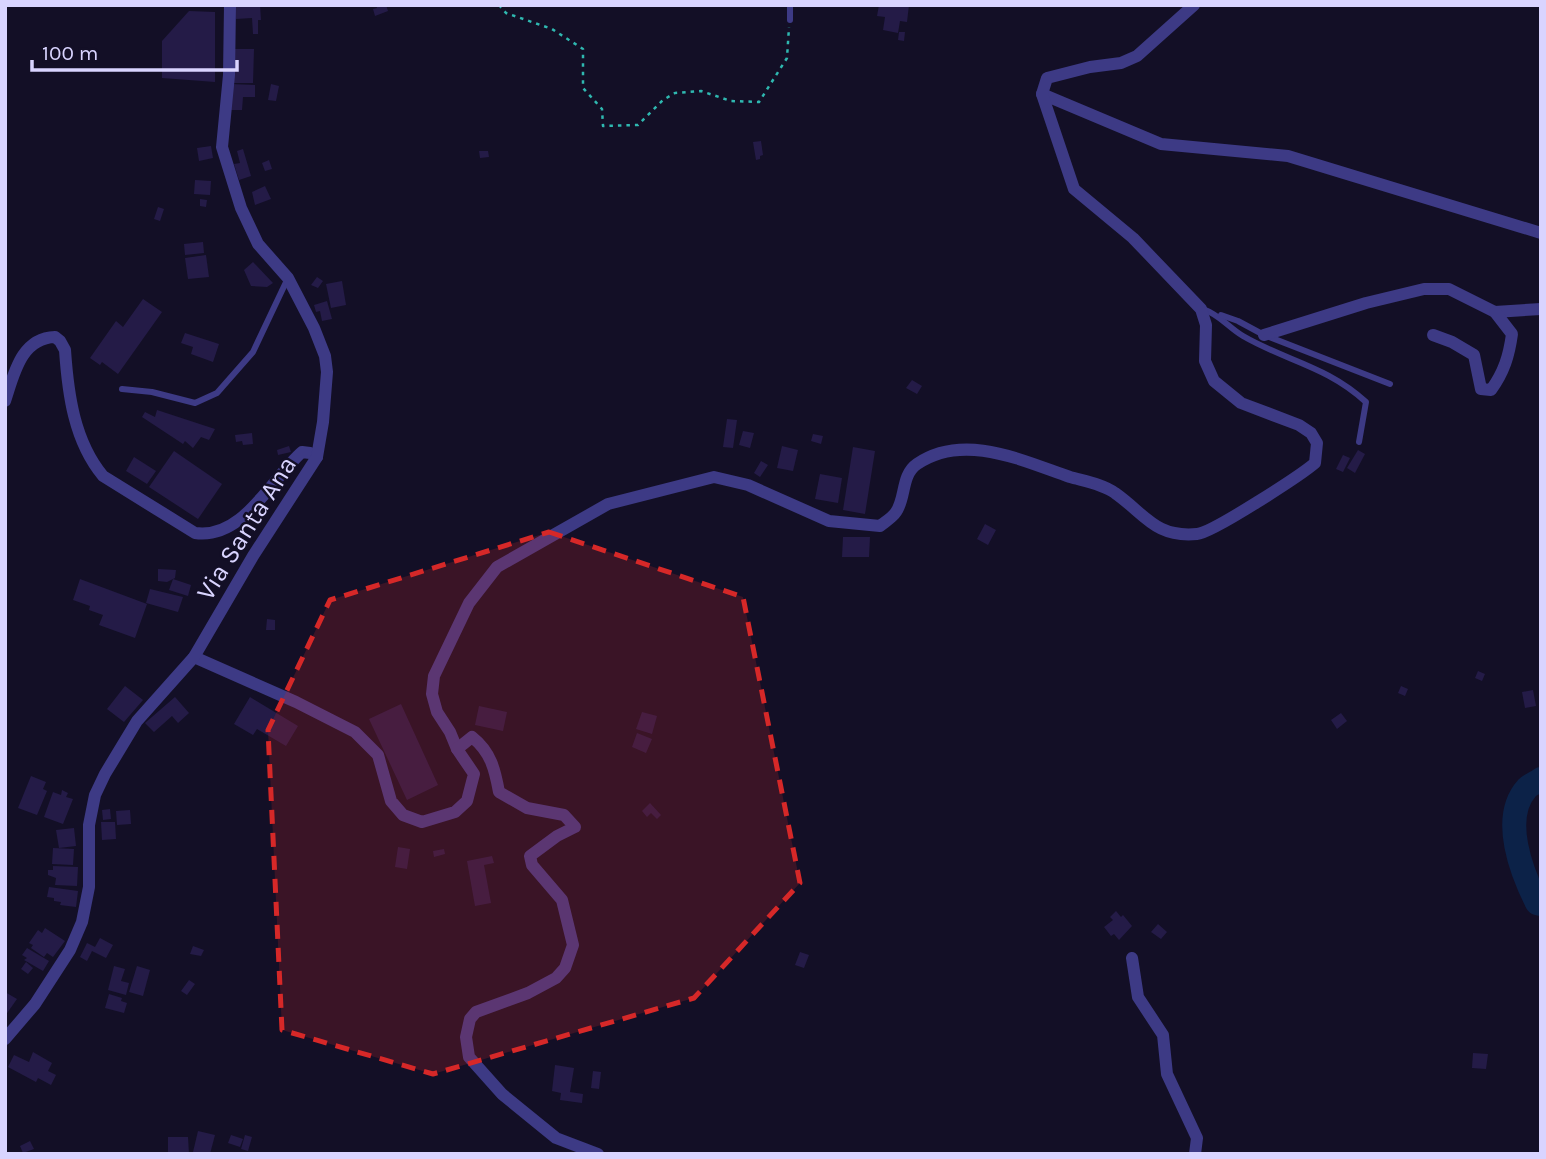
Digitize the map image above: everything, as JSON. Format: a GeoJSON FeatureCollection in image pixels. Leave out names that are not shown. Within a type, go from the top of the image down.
{"type":"FeatureCollection","features":[{"type":"Feature","properties":{"kind":"street","name":"Via Santa Ana"},"geometry":{"type":"LineString","coordinates":[[5,1039],[35,1004],[70,950],[82,922],[89,887],[89,825],[95,795],[105,774],[137,721],[194,657],[253,556],[317,457],[327,372],[325,356],[288,278],[258,244],[241,208],[222,147],[229,75],[230,5]]}},
{"type":"Feature","properties":{"kind":"street"},"geometry":{"type":"LineString","coordinates":[[194,657],[296,702],[355,732],[378,755],[391,801],[403,816],[422,822],[455,811],[467,801],[474,774],[436,712],[432,694],[434,676],[469,603],[497,568],[608,503],[714,477],[748,485],[829,521],[880,526],[897,512],[904,483],[915,465],[940,454],[964,449],[1002,454],[1113,491],[1148,522],[1169,533],[1200,534],[1301,476],[1315,463],[1317,443],[1311,433],[1299,425],[1241,403],[1214,381],[1205,361],[1206,325],[1201,309],[1133,238],[1074,188],[1042,94],[1048,78],[1090,67],[1121,63],[1136,56],[1194,5]]}},
{"type":"Feature","properties":{"kind":"street"},"geometry":{"type":"LineString","coordinates":[[1042,94],[1161,144],[1288,156],[1541,233]]}},
{"type":"Feature","properties":{"kind":"street"},"geometry":{"type":"LineString","coordinates":[[1264,335],[1366,303],[1424,289],[1449,289],[1495,312],[1512,334],[1509,356],[1500,378],[1491,390],[1481,389],[1474,355],[1433,335]]}},
{"type":"Feature","properties":{"kind":"street"},"geometry":{"type":"LineString","coordinates":[[1495,312],[1541,309]]}},
{"type":"Feature","properties":{"kind":"street"},"geometry":{"type":"LineString","coordinates":[[5,401],[14,373],[26,349],[36,340],[55,337],[65,350],[72,411],[95,467],[103,476],[195,533],[207,535],[244,516],[302,452],[317,457]]}},
{"type":"Feature","properties":{"kind":"street"},"geometry":{"type":"LineString","coordinates":[[457,749],[472,737],[482,745],[494,765],[499,792],[527,808],[564,815],[575,827],[557,836],[530,856],[532,865],[562,900],[573,944],[565,968],[556,978],[528,993],[476,1012],[470,1020],[466,1037],[469,1056],[502,1094],[555,1138],[598,1154]]}},
{"type":"Feature","properties":{"kind":"street"},"geometry":{"type":"LineString","coordinates":[[1132,958],[1138,997],[1163,1035],[1167,1074],[1197,1138],[1195,1154]]}},
{"type":"Feature","properties":{"kind":"lane"},"geometry":{"type":"LineString","coordinates":[[790,5],[790,20]]}},
{"type":"Feature","properties":{"kind":"lane"},"geometry":{"type":"LineString","coordinates":[[122,389],[195,403],[217,393],[253,352],[288,278]]}},
{"type":"Feature","properties":{"kind":"lane"},"geometry":{"type":"LineString","coordinates":[[1201,309],[1238,321],[1264,335],[1390,384]]}},
{"type":"Feature","properties":{"kind":"lane"},"geometry":{"type":"LineString","coordinates":[[1216,313],[1242,335],[1329,374],[1351,388],[1366,402],[1359,442]]}},
{"type":"Feature","properties":{"kind":"path"},"geometry":{"type":"LineString","coordinates":[[499,5],[506,13],[552,29],[583,49],[583,88],[602,109],[603,126],[638,125],[663,100],[675,93],[701,91],[731,102],[759,102],[787,58],[790,20]]}},
{"type":"Feature","properties":{"kind":"highlighted area"},"geometry":{"type":"Polygon","coordinates":[[[549,532],[743,597],[800,883],[694,998],[433,1074],[282,1030],[268,730],[330,600],[549,532]]]}},
{"type":"Feature","properties":{"kind":"building"},"geometry":{"type":"Polygon","coordinates":[[[235,5],[260,5],[258,34],[253,34],[252,18],[236,19],[235,5]]]}},
{"type":"Feature","properties":{"kind":"building"},"geometry":{"type":"Polygon","coordinates":[[[376,5],[386,5],[388,11],[375,16],[373,9],[377,8],[376,5]]]}},
{"type":"Feature","properties":{"kind":"building"},"geometry":{"type":"Polygon","coordinates":[[[879,5],[909,5],[907,22],[900,21],[898,33],[883,30],[885,17],[877,16],[879,5]]]}},
{"type":"Feature","properties":{"kind":"building"},"geometry":{"type":"Polygon","coordinates":[[[189,11],[215,12],[215,82],[162,78],[162,41],[189,11]]]}},
{"type":"Feature","properties":{"kind":"building"},"geometry":{"type":"Polygon","coordinates":[[[899,32],[905,32],[904,41],[898,40],[899,32]]]}},
{"type":"Feature","properties":{"kind":"building"},"geometry":{"type":"Polygon","coordinates":[[[233,49],[254,49],[253,83],[232,83],[233,49]]]}},
{"type":"Feature","properties":{"kind":"building"},"geometry":{"type":"Polygon","coordinates":[[[230,84],[255,85],[255,97],[243,97],[242,110],[229,110],[230,84]]]}},
{"type":"Feature","properties":{"kind":"building"},"geometry":{"type":"Polygon","coordinates":[[[271,84],[279,86],[276,101],[268,100],[271,84]]]}},
{"type":"Feature","properties":{"kind":"building"},"geometry":{"type":"Polygon","coordinates":[[[761,141],[763,155],[756,160],[753,142],[761,141]]]}},
{"type":"Feature","properties":{"kind":"building"},"geometry":{"type":"Polygon","coordinates":[[[211,146],[213,158],[199,161],[197,148],[211,146]]]}},
{"type":"Feature","properties":{"kind":"building"},"geometry":{"type":"Polygon","coordinates":[[[243,149],[251,176],[239,180],[234,164],[240,163],[237,151],[243,149]]]}},
{"type":"Feature","properties":{"kind":"building"},"geometry":{"type":"Polygon","coordinates":[[[479,151],[488,151],[489,157],[480,158],[479,151]]]}},
{"type":"Feature","properties":{"kind":"building"},"geometry":{"type":"Polygon","coordinates":[[[269,160],[272,169],[265,171],[262,163],[269,160]]]}},
{"type":"Feature","properties":{"kind":"building"},"geometry":{"type":"Polygon","coordinates":[[[195,180],[211,181],[210,195],[194,194],[195,180]]]}},
{"type":"Feature","properties":{"kind":"building"},"geometry":{"type":"Polygon","coordinates":[[[265,186],[271,199],[255,205],[252,192],[265,186]]]}},
{"type":"Feature","properties":{"kind":"building"},"geometry":{"type":"Polygon","coordinates":[[[200,199],[207,200],[206,207],[200,206],[200,199]]]}},
{"type":"Feature","properties":{"kind":"building"},"geometry":{"type":"Polygon","coordinates":[[[158,207],[164,209],[160,221],[154,219],[158,207]]]}},
{"type":"Feature","properties":{"kind":"building"},"geometry":{"type":"Polygon","coordinates":[[[203,242],[204,253],[185,255],[184,244],[203,242]]]}},
{"type":"Feature","properties":{"kind":"building"},"geometry":{"type":"Polygon","coordinates":[[[206,255],[209,277],[188,279],[185,258],[206,255]]]}},
{"type":"Feature","properties":{"kind":"building"},"geometry":{"type":"Polygon","coordinates":[[[253,262],[273,283],[267,287],[251,286],[244,270],[253,262]]]}},
{"type":"Feature","properties":{"kind":"building"},"geometry":{"type":"Polygon","coordinates":[[[317,277],[323,281],[318,288],[311,285],[317,277]]]}},
{"type":"Feature","properties":{"kind":"building"},"geometry":{"type":"Polygon","coordinates":[[[342,281],[346,305],[331,308],[326,284],[342,281]]]}},
{"type":"Feature","properties":{"kind":"building"},"geometry":{"type":"Polygon","coordinates":[[[143,299],[162,312],[118,374],[102,362],[100,365],[90,358],[116,321],[123,327],[143,299]]]}},
{"type":"Feature","properties":{"kind":"building"},"geometry":{"type":"Polygon","coordinates":[[[327,301],[332,319],[322,321],[320,311],[316,312],[314,305],[327,301]]]}},
{"type":"Feature","properties":{"kind":"building"},"geometry":{"type":"Polygon","coordinates":[[[185,333],[219,344],[213,362],[191,354],[193,347],[181,343],[185,333]]]}},
{"type":"Feature","properties":{"kind":"building"},"geometry":{"type":"Polygon","coordinates":[[[912,380],[922,386],[917,394],[906,388],[912,380]]]}},
{"type":"Feature","properties":{"kind":"building"},"geometry":{"type":"Polygon","coordinates":[[[157,410],[215,429],[209,440],[201,437],[193,448],[142,417],[145,412],[155,417],[157,410]]]}},
{"type":"Feature","properties":{"kind":"building"},"geometry":{"type":"Polygon","coordinates":[[[727,419],[737,420],[733,448],[723,447],[727,419]]]}},
{"type":"Feature","properties":{"kind":"building"},"geometry":{"type":"Polygon","coordinates":[[[743,431],[754,433],[750,448],[739,445],[743,431]]]}},
{"type":"Feature","properties":{"kind":"building"},"geometry":{"type":"Polygon","coordinates":[[[252,433],[253,444],[243,445],[242,441],[236,442],[235,435],[252,433]]]}},
{"type":"Feature","properties":{"kind":"building"},"geometry":{"type":"Polygon","coordinates":[[[813,434],[823,436],[821,444],[811,441],[813,434]]]}},
{"type":"Feature","properties":{"kind":"building"},"geometry":{"type":"Polygon","coordinates":[[[289,446],[291,452],[278,455],[277,450],[289,446]]]}},
{"type":"Feature","properties":{"kind":"building"},"geometry":{"type":"Polygon","coordinates":[[[782,446],[798,450],[793,471],[777,468],[782,446]]]}},
{"type":"Feature","properties":{"kind":"building"},"geometry":{"type":"Polygon","coordinates":[[[853,447],[875,451],[865,514],[843,510],[853,447]]]}},
{"type":"Feature","properties":{"kind":"building"},"geometry":{"type":"Polygon","coordinates":[[[1358,450],[1365,454],[1355,473],[1347,468],[1358,450]]]}},
{"type":"Feature","properties":{"kind":"building"},"geometry":{"type":"Polygon","coordinates":[[[174,451],[222,484],[198,519],[149,487],[174,451]]]}},
{"type":"Feature","properties":{"kind":"building"},"geometry":{"type":"Polygon","coordinates":[[[1343,455],[1350,458],[1343,472],[1336,469],[1343,455]]]}},
{"type":"Feature","properties":{"kind":"building"},"geometry":{"type":"Polygon","coordinates":[[[134,457],[156,471],[147,484],[126,471],[134,457]]]}},
{"type":"Feature","properties":{"kind":"building"},"geometry":{"type":"Polygon","coordinates":[[[761,461],[768,465],[760,477],[754,473],[761,461]]]}},
{"type":"Feature","properties":{"kind":"building"},"geometry":{"type":"Polygon","coordinates":[[[820,474],[842,478],[838,503],[815,499],[820,474]]]}},
{"type":"Feature","properties":{"kind":"building"},"geometry":{"type":"Polygon","coordinates":[[[985,524],[996,530],[988,545],[977,539],[985,524]]]}},
{"type":"Feature","properties":{"kind":"building"},"geometry":{"type":"Polygon","coordinates":[[[843,537],[870,537],[869,557],[842,557],[843,537]]]}},
{"type":"Feature","properties":{"kind":"building"},"geometry":{"type":"Polygon","coordinates":[[[158,569],[176,570],[175,578],[167,582],[158,581],[158,569]]]}},
{"type":"Feature","properties":{"kind":"building"},"geometry":{"type":"Polygon","coordinates":[[[80,579],[147,604],[135,638],[99,625],[103,615],[89,610],[90,606],[73,600],[80,579]]]}},
{"type":"Feature","properties":{"kind":"building"},"geometry":{"type":"Polygon","coordinates":[[[173,579],[191,585],[188,596],[169,590],[173,579]]]}},
{"type":"Feature","properties":{"kind":"building"},"geometry":{"type":"Polygon","coordinates":[[[150,589],[183,597],[178,612],[146,603],[150,589]]]}},
{"type":"Feature","properties":{"kind":"building"},"geometry":{"type":"Polygon","coordinates":[[[267,619],[275,620],[275,630],[266,630],[267,619]]]}},
{"type":"Feature","properties":{"kind":"building"},"geometry":{"type":"Polygon","coordinates":[[[1478,671],[1485,674],[1482,681],[1475,678],[1478,671]]]}},
{"type":"Feature","properties":{"kind":"building"},"geometry":{"type":"Polygon","coordinates":[[[125,686],[143,700],[124,722],[107,709],[125,686]]]}},
{"type":"Feature","properties":{"kind":"building"},"geometry":{"type":"Polygon","coordinates":[[[1401,686],[1408,689],[1405,696],[1398,693],[1401,686]]]}},
{"type":"Feature","properties":{"kind":"building"},"geometry":{"type":"Polygon","coordinates":[[[1533,690],[1536,706],[1525,708],[1522,692],[1533,690]]]}},
{"type":"Feature","properties":{"kind":"building"},"geometry":{"type":"Polygon","coordinates":[[[175,697],[189,713],[178,723],[172,716],[154,732],[145,723],[175,697]]]}},
{"type":"Feature","properties":{"kind":"building"},"geometry":{"type":"Polygon","coordinates":[[[250,697],[298,726],[286,746],[257,729],[253,735],[234,724],[250,697]]]}},
{"type":"Feature","properties":{"kind":"building"},"geometry":{"type":"Polygon","coordinates":[[[401,704],[438,785],[407,800],[369,719],[401,704]]]}},
{"type":"Feature","properties":{"kind":"building"},"geometry":{"type":"Polygon","coordinates":[[[479,706],[507,712],[503,731],[475,725],[479,706]]]}},
{"type":"Feature","properties":{"kind":"building"},"geometry":{"type":"Polygon","coordinates":[[[642,712],[657,716],[652,734],[636,729],[642,712]]]}},
{"type":"Feature","properties":{"kind":"building"},"geometry":{"type":"Polygon","coordinates":[[[1341,713],[1347,721],[1337,729],[1331,720],[1341,713]]]}},
{"type":"Feature","properties":{"kind":"building"},"geometry":{"type":"Polygon","coordinates":[[[637,733],[652,739],[646,753],[632,747],[637,733]]]}},
{"type":"Feature","properties":{"kind":"building"},"geometry":{"type":"Polygon","coordinates":[[[31,776],[46,782],[43,789],[47,791],[37,815],[18,808],[31,776]]]}},
{"type":"Feature","properties":{"kind":"building"},"geometry":{"type":"Polygon","coordinates":[[[62,790],[68,793],[66,797],[73,799],[63,824],[44,817],[53,792],[61,795],[62,790]]]}},
{"type":"Feature","properties":{"kind":"building"},"geometry":{"type":"Polygon","coordinates":[[[650,803],[661,815],[657,819],[651,813],[647,817],[642,811],[650,803]]]}},
{"type":"Feature","properties":{"kind":"building"},"geometry":{"type":"Polygon","coordinates":[[[110,809],[111,819],[103,820],[102,810],[110,809]]]}},
{"type":"Feature","properties":{"kind":"building"},"geometry":{"type":"Polygon","coordinates":[[[130,810],[131,824],[117,825],[116,811],[130,810]]]}},
{"type":"Feature","properties":{"kind":"building"},"geometry":{"type":"Polygon","coordinates":[[[101,822],[115,822],[116,839],[102,840],[101,822]]]}},
{"type":"Feature","properties":{"kind":"building"},"geometry":{"type":"Polygon","coordinates":[[[74,828],[76,846],[59,848],[56,830],[74,828]]]}},
{"type":"Feature","properties":{"kind":"building"},"geometry":{"type":"Polygon","coordinates":[[[398,847],[410,849],[407,869],[395,867],[398,847]]]}},
{"type":"Feature","properties":{"kind":"building"},"geometry":{"type":"Polygon","coordinates":[[[53,848],[74,849],[73,865],[52,864],[53,848]]]}},
{"type":"Feature","properties":{"kind":"building"},"geometry":{"type":"Polygon","coordinates":[[[444,849],[445,854],[434,857],[433,851],[444,849]]]}},
{"type":"Feature","properties":{"kind":"building"},"geometry":{"type":"Polygon","coordinates":[[[492,856],[494,863],[484,865],[491,903],[475,906],[467,861],[492,856]]]}},
{"type":"Feature","properties":{"kind":"building"},"geometry":{"type":"Polygon","coordinates":[[[53,866],[78,867],[77,886],[55,885],[56,878],[48,875],[48,870],[53,870],[53,866]]]}},
{"type":"Feature","properties":{"kind":"building"},"geometry":{"type":"Polygon","coordinates":[[[49,887],[78,891],[76,907],[60,905],[61,902],[47,897],[49,887]]]}},
{"type":"Feature","properties":{"kind":"building"},"geometry":{"type":"Polygon","coordinates":[[[1116,911],[1132,926],[1119,940],[1114,934],[1111,936],[1104,927],[1113,920],[1110,917],[1116,911]]]}},
{"type":"Feature","properties":{"kind":"building"},"geometry":{"type":"Polygon","coordinates":[[[1158,924],[1167,932],[1161,939],[1151,932],[1158,924]]]}},
{"type":"Feature","properties":{"kind":"building"},"geometry":{"type":"Polygon","coordinates":[[[45,928],[65,941],[53,957],[47,953],[44,957],[31,948],[33,945],[29,943],[38,930],[42,933],[45,928]]]}},
{"type":"Feature","properties":{"kind":"building"},"geometry":{"type":"Polygon","coordinates":[[[100,938],[113,945],[106,958],[92,951],[87,961],[80,957],[87,943],[95,947],[100,938]]]}},
{"type":"Feature","properties":{"kind":"building"},"geometry":{"type":"Polygon","coordinates":[[[193,946],[204,950],[201,956],[190,954],[193,946]]]}},
{"type":"Feature","properties":{"kind":"building"},"geometry":{"type":"Polygon","coordinates":[[[27,948],[49,961],[43,971],[24,960],[27,958],[22,955],[27,948]]]}},
{"type":"Feature","properties":{"kind":"building"},"geometry":{"type":"Polygon","coordinates":[[[800,952],[809,955],[804,968],[795,965],[800,952]]]}},
{"type":"Feature","properties":{"kind":"building"},"geometry":{"type":"Polygon","coordinates":[[[26,962],[33,968],[28,974],[21,969],[26,962]]]}},
{"type":"Feature","properties":{"kind":"building"},"geometry":{"type":"Polygon","coordinates":[[[114,966],[125,969],[121,981],[129,983],[126,995],[108,990],[114,966]]]}},
{"type":"Feature","properties":{"kind":"building"},"geometry":{"type":"Polygon","coordinates":[[[137,966],[150,970],[143,996],[129,992],[137,966]]]}},
{"type":"Feature","properties":{"kind":"building"},"geometry":{"type":"Polygon","coordinates":[[[189,980],[195,984],[187,995],[181,991],[189,980]]]}},
{"type":"Feature","properties":{"kind":"building"},"geometry":{"type":"Polygon","coordinates":[[[5,992],[17,999],[5,1016],[5,992]]]}},
{"type":"Feature","properties":{"kind":"building"},"geometry":{"type":"Polygon","coordinates":[[[109,994],[122,998],[121,1001],[127,1003],[124,1013],[105,1008],[109,994]]]}},
{"type":"Feature","properties":{"kind":"building"},"geometry":{"type":"Polygon","coordinates":[[[33,1052],[52,1063],[48,1071],[56,1075],[51,1085],[38,1078],[36,1082],[8,1067],[14,1055],[29,1062],[33,1052]]]}},
{"type":"Feature","properties":{"kind":"building"},"geometry":{"type":"Polygon","coordinates":[[[1473,1053],[1488,1054],[1486,1069],[1472,1068],[1473,1053]]]}},
{"type":"Feature","properties":{"kind":"building"},"geometry":{"type":"Polygon","coordinates":[[[555,1065],[574,1068],[570,1092],[583,1094],[582,1103],[560,1100],[561,1093],[552,1091],[555,1065]]]}},
{"type":"Feature","properties":{"kind":"building"},"geometry":{"type":"Polygon","coordinates":[[[593,1071],[601,1072],[599,1089],[591,1088],[593,1071]]]}},
{"type":"Feature","properties":{"kind":"building"},"geometry":{"type":"Polygon","coordinates":[[[198,1131],[215,1135],[210,1154],[193,1152],[198,1131]]]}},
{"type":"Feature","properties":{"kind":"building"},"geometry":{"type":"Polygon","coordinates":[[[231,1135],[243,1139],[240,1147],[228,1143],[231,1135]]]}},
{"type":"Feature","properties":{"kind":"building"},"geometry":{"type":"Polygon","coordinates":[[[245,1135],[252,1137],[248,1151],[241,1149],[245,1135]]]}},
{"type":"Feature","properties":{"kind":"building"},"geometry":{"type":"Polygon","coordinates":[[[168,1137],[188,1137],[189,1154],[168,1154],[168,1137]]]}},
{"type":"Feature","properties":{"kind":"building"},"geometry":{"type":"Polygon","coordinates":[[[30,1141],[34,1149],[23,1153],[20,1146],[30,1141]]]}},
{"type":"Feature","properties":{"kind":"waterway"},"geometry":{"type":"LineString","coordinates":[[1541,779],[1527,788],[1519,800],[1514,830],[1525,877],[1537,903],[1541,904]]}}]}
